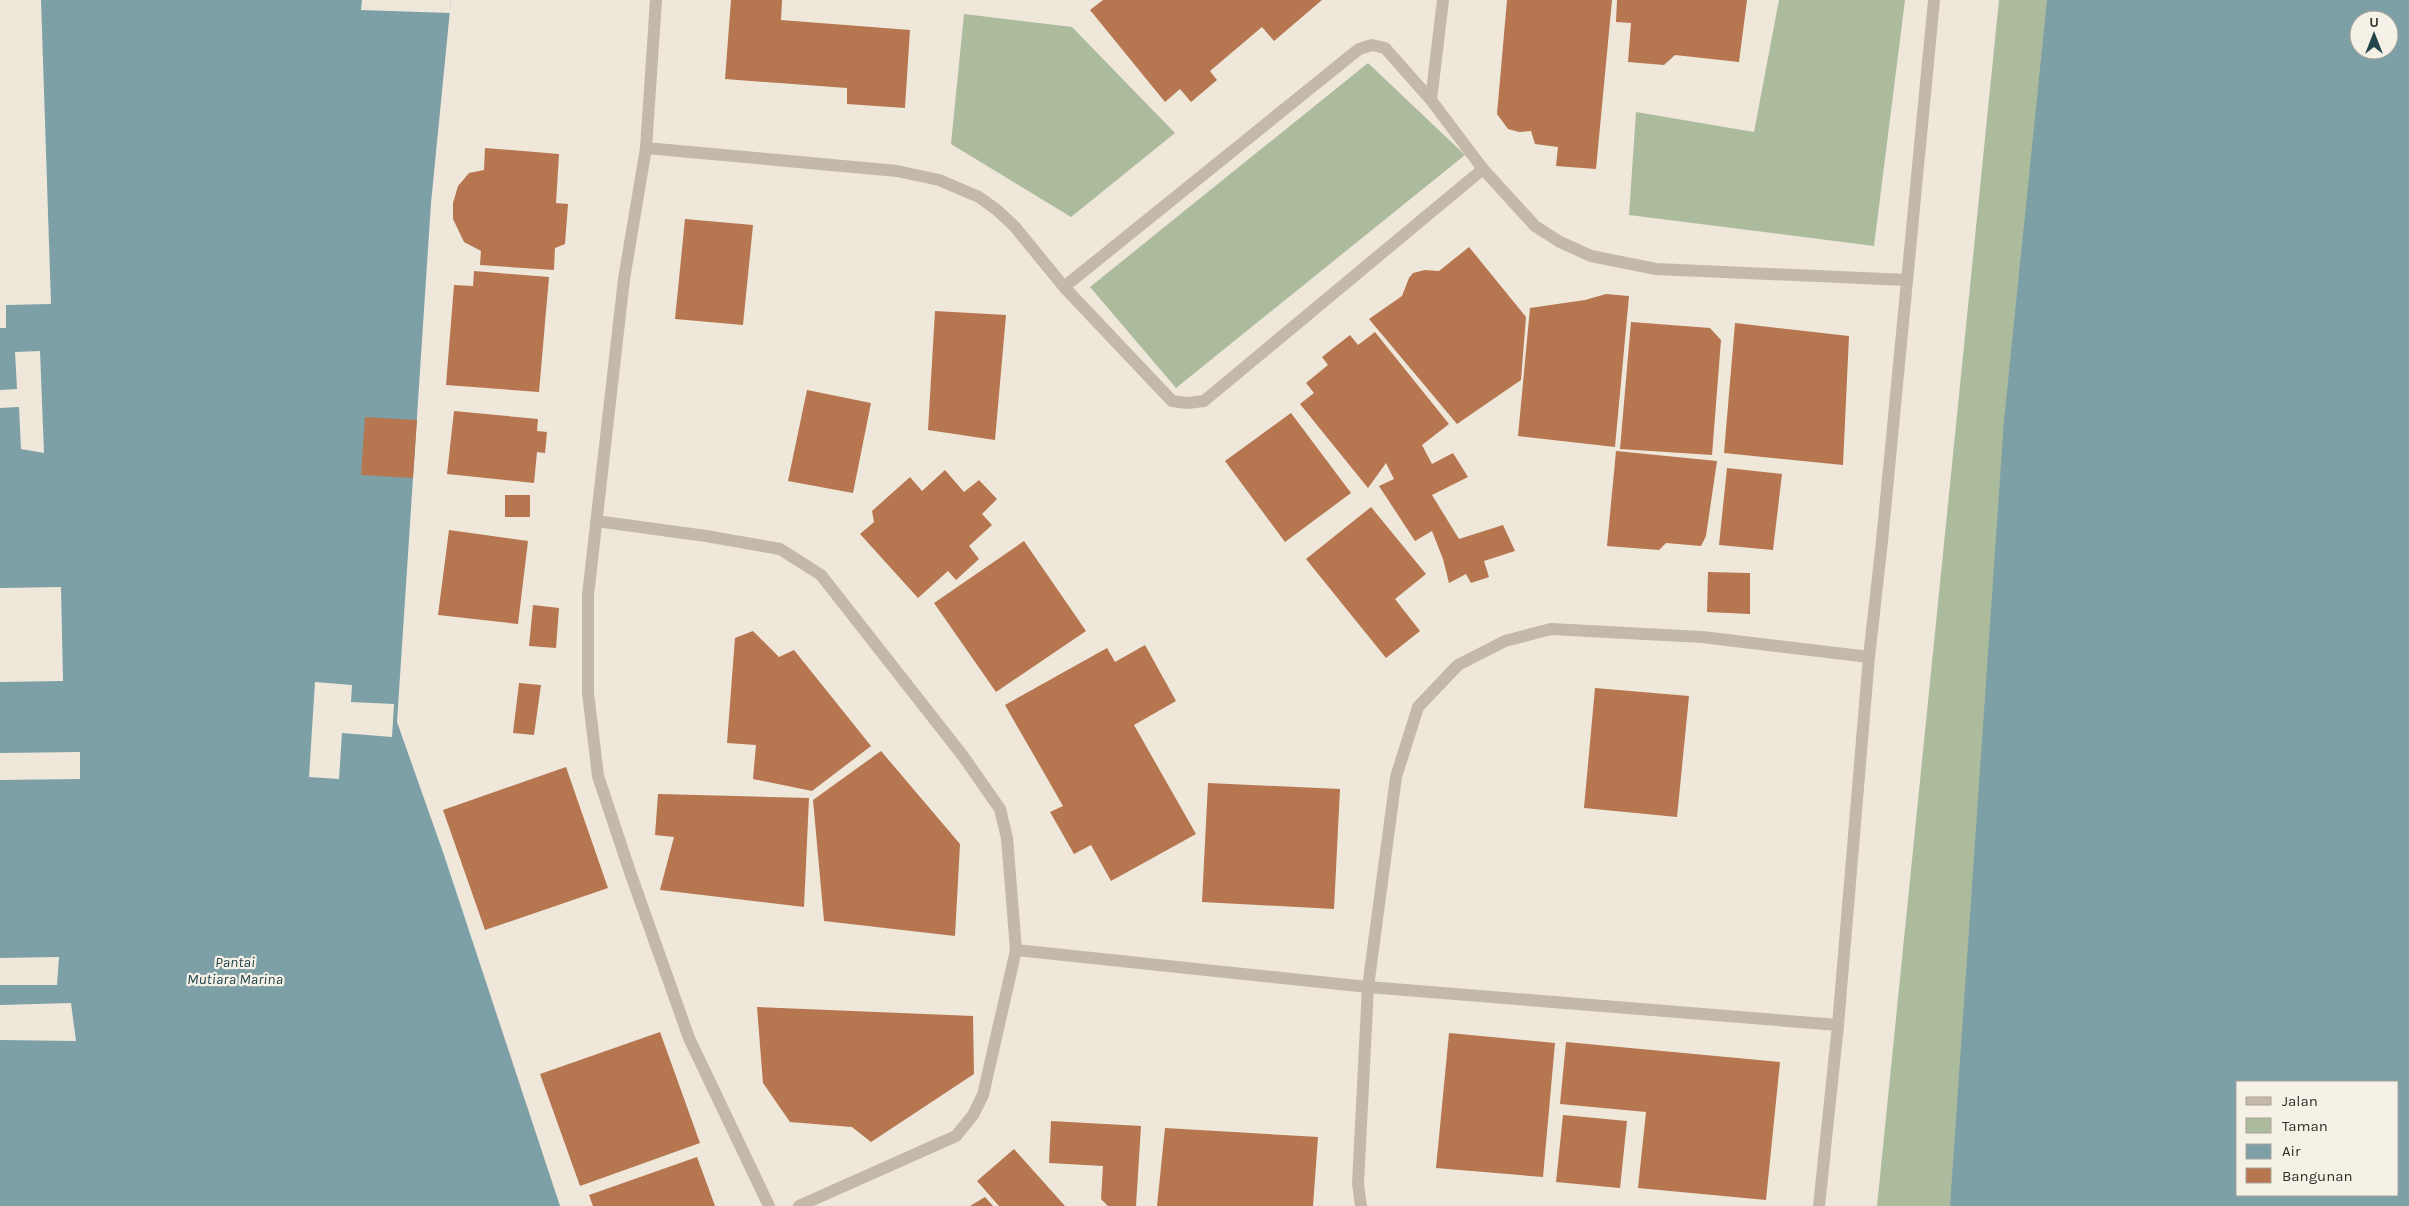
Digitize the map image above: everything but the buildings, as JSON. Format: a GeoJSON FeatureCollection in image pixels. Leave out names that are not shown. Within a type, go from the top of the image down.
{"type":"FeatureCollection","features":[{"type":"Feature","properties":{"kind":"street"},"geometry":{"type":"LineString","coordinates":[[656,0],[646,148],[624,280],[588,595],[588,693],[598,776],[689,1038],[769,1206]]}},
{"type":"Feature","properties":{"kind":"street"},"geometry":{"type":"LineString","coordinates":[[1431,100],[1443,0]]}},
{"type":"Feature","properties":{"kind":"street"},"geometry":{"type":"LineString","coordinates":[[1819,1206],[1838,1026],[1869,657],[1882,541],[1934,0]]}},
{"type":"Feature","properties":{"kind":"street"},"geometry":{"type":"LineString","coordinates":[[1064,287],[1359,49],[1372,46],[1385,48],[1431,100],[1483,169],[1535,226],[1560,242],[1591,256],[1656,269],[1907,280]]}},
{"type":"Feature","properties":{"kind":"street"},"geometry":{"type":"LineString","coordinates":[[646,148],[897,171],[939,180],[979,197],[997,210],[1014,227],[1064,287],[1172,400],[1187,403],[1204,400],[1483,169]]}},
{"type":"Feature","properties":{"kind":"street"},"geometry":{"type":"LineString","coordinates":[[596,521],[706,536],[780,549],[821,575],[963,756],[1000,809],[1007,838],[1016,950],[983,1095],[973,1116],[956,1136],[799,1206]]}},
{"type":"Feature","properties":{"kind":"street"},"geometry":{"type":"LineString","coordinates":[[1361,1206],[1358,1184],[1368,987],[1396,777],[1418,707],[1458,665],[1505,641],[1551,629],[1702,637],[1869,657]]}},
{"type":"Feature","properties":{"kind":"street"},"geometry":{"type":"LineString","coordinates":[[1016,950],[1368,987],[1838,1026]]}},
{"type":"Feature","properties":{"kind":"green space"},"geometry":{"type":"Polygon","coordinates":[[[1779,0],[1905,0],[1874,246],[1629,215],[1636,112],[1754,132],[1779,0]]]}},
{"type":"Feature","properties":{"kind":"green space"},"geometry":{"type":"Polygon","coordinates":[[[1999,0],[2163,0],[2173,1206],[1877,1206],[1999,0]]]}},
{"type":"Feature","properties":{"kind":"green space"},"geometry":{"type":"Polygon","coordinates":[[[964,14],[1072,27],[1175,133],[1071,217],[951,144],[964,14]]]}},
{"type":"Feature","properties":{"kind":"green space"},"geometry":{"type":"Polygon","coordinates":[[[1368,63],[1465,155],[1176,388],[1090,287],[1368,63]]]}},
{"type":"Feature","properties":{"kind":"water","name":"Pantai Mutiara Marina"},"geometry":{"type":"Polygon","coordinates":[[[0,0],[451,0],[431,203],[397,722],[444,855],[560,1206],[0,1206],[0,0]]]}},
{"type":"Feature","properties":{"kind":"water"},"geometry":{"type":"Polygon","coordinates":[[[2047,0],[2409,0],[2409,1206],[1950,1206],[2004,420],[2047,0]]]}},
{"type":"Feature","properties":{"kind":"pier"},"geometry":{"type":"Polygon","coordinates":[[[0,0],[41,0],[51,304],[6,305],[6,328],[0,328],[0,0]]]}},
{"type":"Feature","properties":{"kind":"pier"},"geometry":{"type":"Polygon","coordinates":[[[362,0],[451,0],[450,13],[361,10],[362,0]]]}},
{"type":"Feature","properties":{"kind":"pier"},"geometry":{"type":"Polygon","coordinates":[[[40,351],[44,453],[21,449],[19,407],[0,408],[0,390],[17,389],[15,352],[40,351]]]}},
{"type":"Feature","properties":{"kind":"pier"},"geometry":{"type":"Polygon","coordinates":[[[61,587],[63,681],[0,682],[0,588],[61,587]]]}},
{"type":"Feature","properties":{"kind":"pier"},"geometry":{"type":"Polygon","coordinates":[[[315,682],[352,685],[351,702],[394,704],[392,737],[342,733],[339,779],[309,777],[315,682]]]}},
{"type":"Feature","properties":{"kind":"pier"},"geometry":{"type":"Polygon","coordinates":[[[80,752],[80,779],[0,780],[0,753],[80,752]]]}},
{"type":"Feature","properties":{"kind":"pier"},"geometry":{"type":"Polygon","coordinates":[[[59,957],[57,985],[0,985],[0,958],[59,957]]]}},
{"type":"Feature","properties":{"kind":"pier"},"geometry":{"type":"Polygon","coordinates":[[[71,1003],[76,1041],[0,1040],[0,1005],[71,1003]]]}}]}
